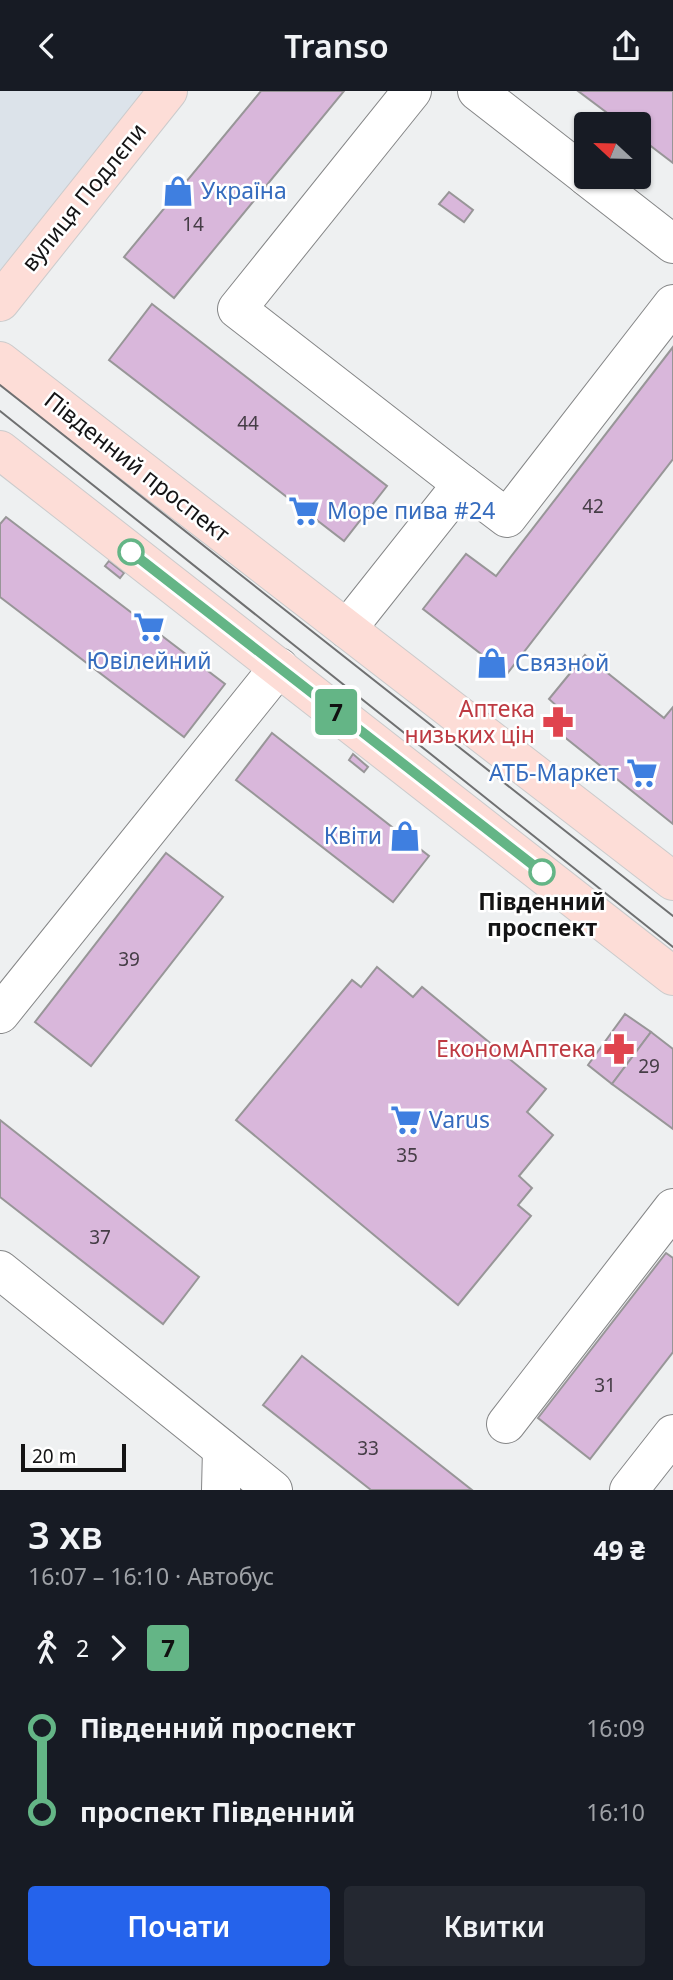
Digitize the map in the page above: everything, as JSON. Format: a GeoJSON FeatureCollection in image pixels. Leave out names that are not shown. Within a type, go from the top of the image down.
{"type":"FeatureCollection","features":[{"type":"Feature","properties":{"kind":"main road","name":"вулиця Подлєпи"},"geometry":{"type":"LineString","coordinates":[[0,302],[168,91]]}},
{"type":"Feature","properties":{"kind":"main road","name":"Південний проспект"},"geometry":{"type":"LineString","coordinates":[[0,361],[673,881]]}},
{"type":"Feature","properties":{"kind":"main road"},"geometry":{"type":"LineString","coordinates":[[0,450],[673,976]]}},
{"type":"Feature","properties":{"kind":"lane"},"geometry":{"type":"LineString","coordinates":[[412,91],[237,309],[507,518],[673,304]]}},
{"type":"Feature","properties":{"kind":"lane"},"geometry":{"type":"LineString","coordinates":[[477,91],[574,166]]}},
{"type":"Feature","properties":{"kind":"lane"},"geometry":{"type":"LineString","coordinates":[[603,189],[673,244]]}},
{"type":"Feature","properties":{"kind":"lane"},"geometry":{"type":"LineString","coordinates":[[347,629],[462,484]]}},
{"type":"Feature","properties":{"kind":"lane"},"geometry":{"type":"LineString","coordinates":[[0,1014],[279,667]]}},
{"type":"Feature","properties":{"kind":"lane"},"geometry":{"type":"LineString","coordinates":[[506,1424],[673,1208]]}},
{"type":"Feature","properties":{"kind":"lane"},"geometry":{"type":"LineString","coordinates":[[0,1271],[274,1490]]}},
{"type":"Feature","properties":{"kind":"lane"},"geometry":{"type":"LineString","coordinates":[[629,1490],[673,1434]]}},
{"type":"Feature","properties":{"kind":"lane"},"geometry":{"type":"LineString","coordinates":[[221,1490],[222,1449]]}},
{"type":"Feature","properties":{"kind":"shaded area"},"geometry":{"type":"Polygon","coordinates":[[[0,91],[168,91],[0,302],[0,91]]]}},
{"type":"Feature","properties":{"kind":"building"},"geometry":{"type":"Polygon","coordinates":[[[261,91],[344,91],[174,298],[124,257],[261,91]]]}},
{"type":"Feature","properties":{"kind":"building"},"geometry":{"type":"Polygon","coordinates":[[[578,91],[673,91],[673,163],[651,146],[651,112],[606,112],[578,91]]]}},
{"type":"Feature","properties":{"kind":"building"},"geometry":{"type":"Polygon","coordinates":[[[449,192],[473,210],[464,222],[439,204],[449,192]]]}},
{"type":"Feature","properties":{"kind":"building"},"geometry":{"type":"Polygon","coordinates":[[[152,304],[387,486],[344,541],[109,360],[152,304]]]}},
{"type":"Feature","properties":{"kind":"building"},"geometry":{"type":"Polygon","coordinates":[[[673,347],[673,459],[507,674],[423,609],[466,554],[496,576],[673,347]]]}},
{"type":"Feature","properties":{"kind":"building"},"geometry":{"type":"Polygon","coordinates":[[[6,517],[225,684],[184,737],[0,597],[0,524],[6,517]]]}},
{"type":"Feature","properties":{"kind":"building"},"geometry":{"type":"Polygon","coordinates":[[[109,561],[124,573],[120,578],[105,566],[109,561]]]}},
{"type":"Feature","properties":{"kind":"building","name":"АТБ-Маркет"},"geometry":{"type":"Polygon","coordinates":[[[585,655],[664,718],[673,707],[673,824],[547,723],[559,708],[549,699],[585,655]]]}},
{"type":"Feature","properties":{"kind":"building"},"geometry":{"type":"Polygon","coordinates":[[[272,733],[429,856],[393,902],[236,780],[272,733]]]}},
{"type":"Feature","properties":{"kind":"building"},"geometry":{"type":"Polygon","coordinates":[[[353,754],[368,767],[364,772],[349,760],[353,754]]]}},
{"type":"Feature","properties":{"kind":"building"},"geometry":{"type":"Polygon","coordinates":[[[166,853],[223,897],[91,1066],[35,1022],[166,853]]]}},
{"type":"Feature","properties":{"kind":"building"},"geometry":{"type":"Polygon","coordinates":[[[377,967],[413,997],[422,987],[546,1089],[527,1112],[553,1135],[519,1176],[532,1188],[518,1205],[531,1216],[458,1305],[236,1120],[352,980],[361,987],[377,967]]]}},
{"type":"Feature","properties":{"kind":"building","name":"ЕкономАптека"},"geometry":{"type":"Polygon","coordinates":[[[625,1014],[651,1032],[612,1084],[588,1065],[625,1014]]]}},
{"type":"Feature","properties":{"kind":"building"},"geometry":{"type":"Polygon","coordinates":[[[651,1032],[673,1049],[673,1129],[612,1084],[651,1032]]]}},
{"type":"Feature","properties":{"kind":"building"},"geometry":{"type":"Polygon","coordinates":[[[0,1120],[199,1277],[163,1324],[0,1197],[0,1120]]]}},
{"type":"Feature","properties":{"kind":"building"},"geometry":{"type":"Polygon","coordinates":[[[666,1253],[673,1258],[673,1352],[590,1459],[538,1418],[666,1253]]]}},
{"type":"Feature","properties":{"kind":"building"},"geometry":{"type":"Polygon","coordinates":[[[302,1356],[472,1490],[371,1490],[263,1405],[302,1356]]]}},
{"type":"Feature","properties":{"kind":"tram line"},"geometry":{"type":"LineString","coordinates":[[0,385],[673,916]]}},
{"type":"Feature","properties":{"kind":"tram line"},"geometry":{"type":"LineString","coordinates":[[0,411],[673,947]]}},
{"type":"Feature","properties":{"kind":"bus line","name":"7"},"geometry":{"type":"LineString","coordinates":[[131,552],[542,872]]}},
{"type":"Feature","properties":{"kind":"place","name":"Україна"},"geometry":{"type":"Point","coordinates":[178,191]}},
{"type":"Feature","properties":{"kind":"place","name":"Море пива #24"},"geometry":{"type":"Point","coordinates":[304,511]}},
{"type":"Feature","properties":{"kind":"place","name":"Ювілейний"},"geometry":{"type":"Point","coordinates":[149,627]}},
{"type":"Feature","properties":{"kind":"place","name":"Связной"},"geometry":{"type":"Point","coordinates":[492,663]}},
{"type":"Feature","properties":{"kind":"place","name":"Аптека низьких цін"},"geometry":{"type":"Point","coordinates":[558,722]}},
{"type":"Feature","properties":{"kind":"place","name":"АТБ-Маркет"},"geometry":{"type":"Point","coordinates":[642,773]}},
{"type":"Feature","properties":{"kind":"place","name":"Квіти"},"geometry":{"type":"Point","coordinates":[405,836]}},
{"type":"Feature","properties":{"kind":"place","name":"Південний проспект"},"geometry":{"type":"Point","coordinates":[542,872]}},
{"type":"Feature","properties":{"kind":"place","name":"ЕкономАптека"},"geometry":{"type":"Point","coordinates":[619,1049]}},
{"type":"Feature","properties":{"kind":"place","name":"Varus"},"geometry":{"type":"Point","coordinates":[406,1120]}}]}
